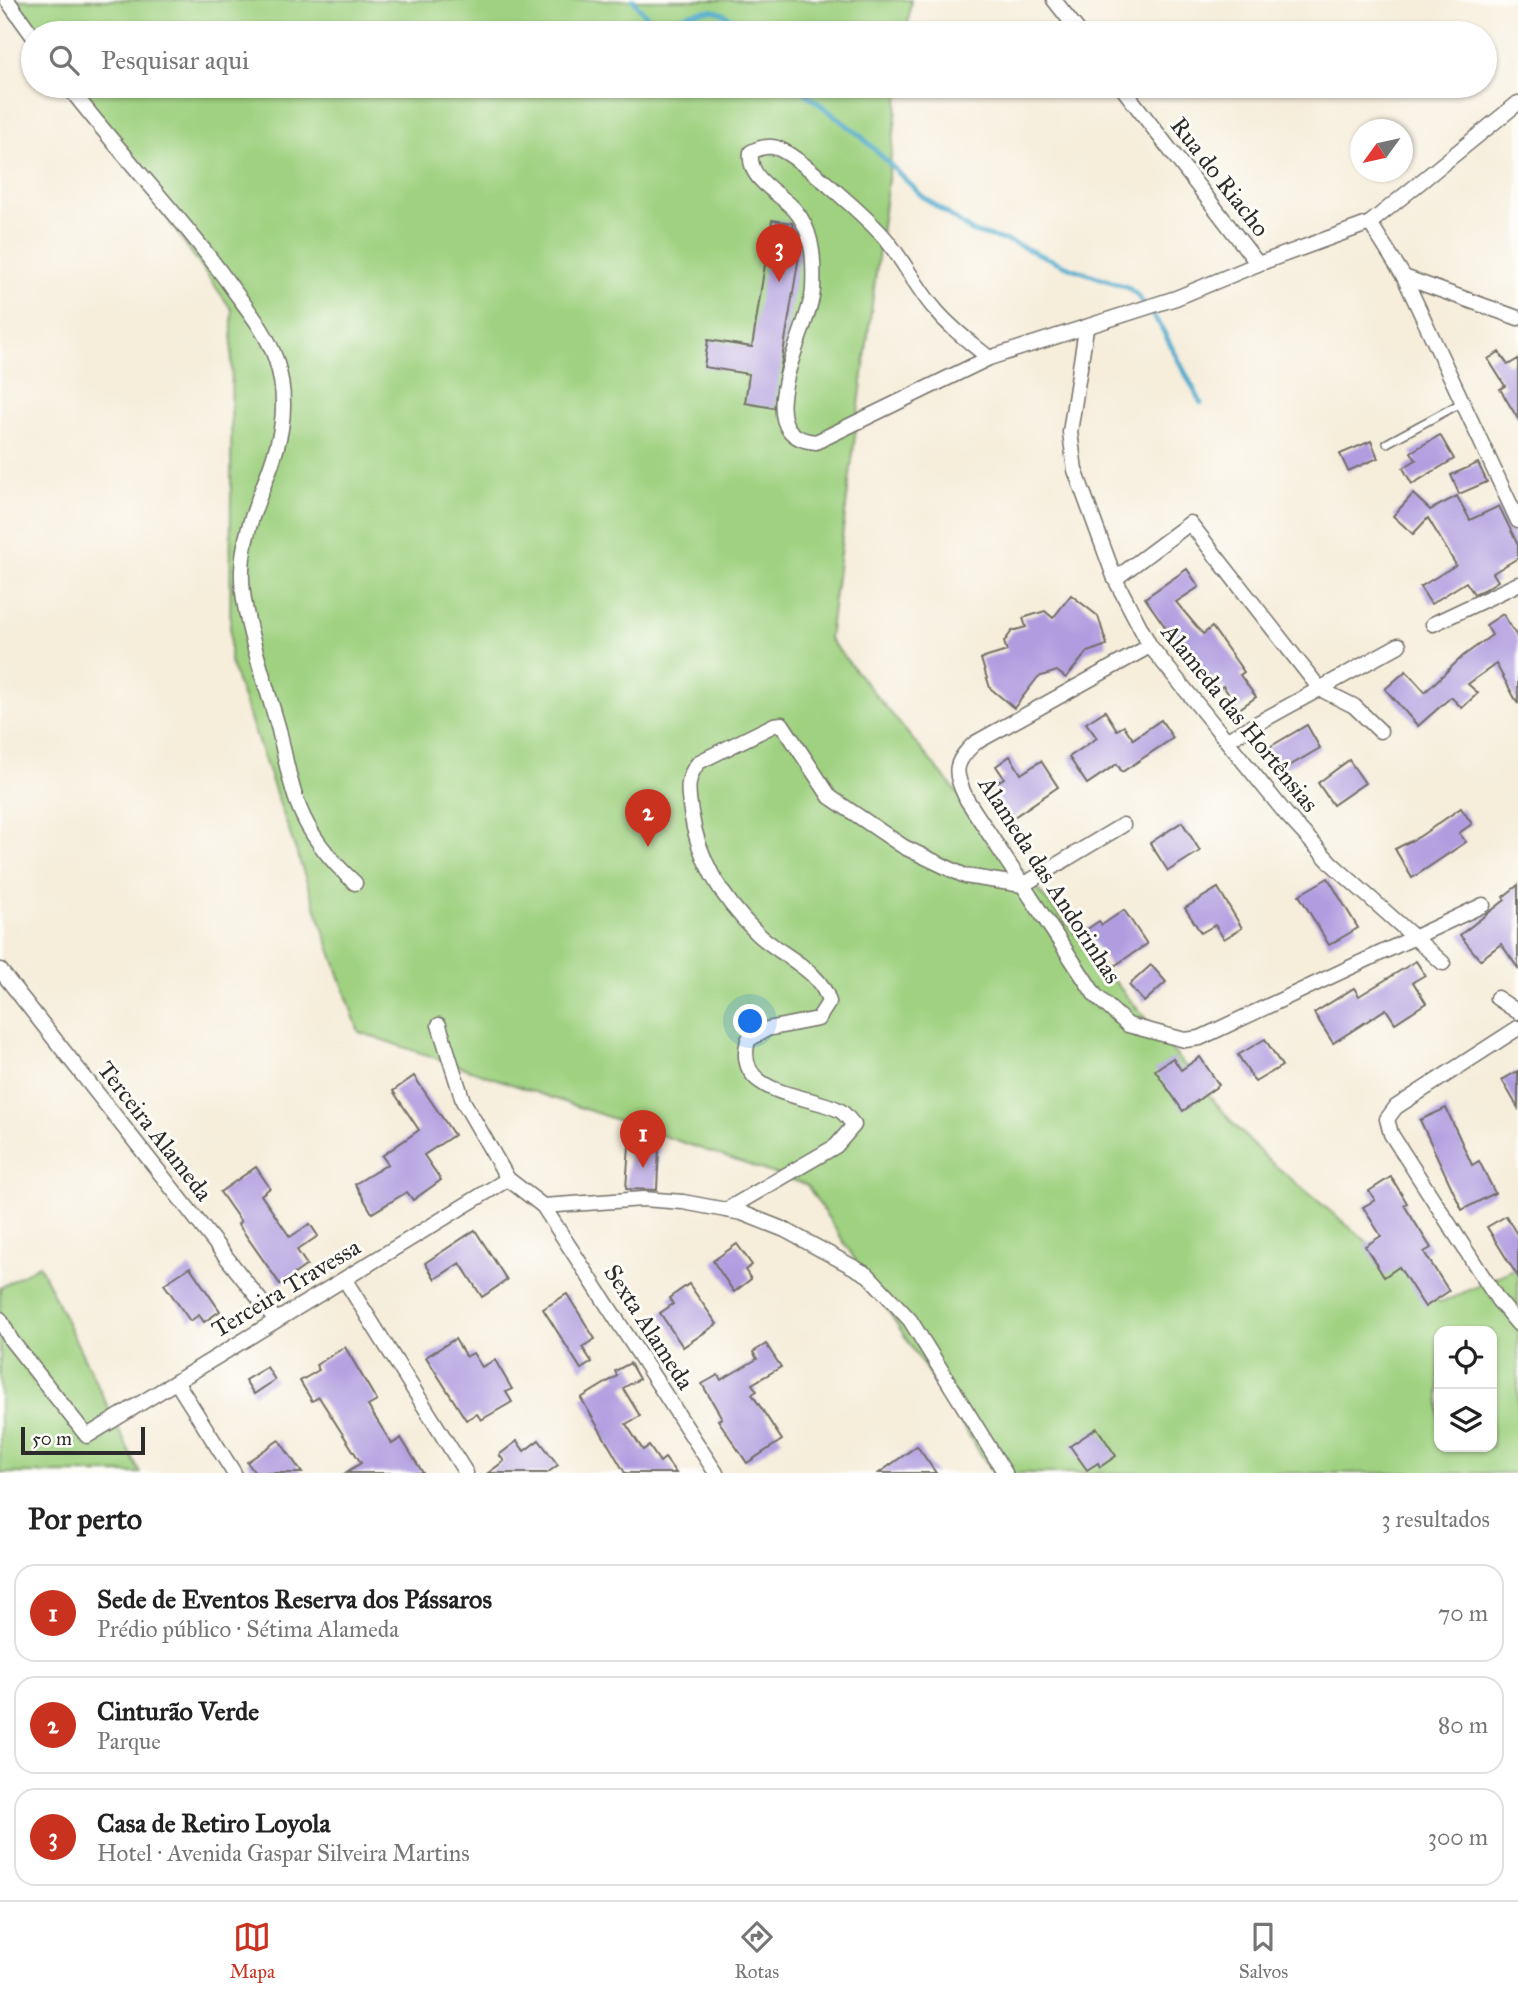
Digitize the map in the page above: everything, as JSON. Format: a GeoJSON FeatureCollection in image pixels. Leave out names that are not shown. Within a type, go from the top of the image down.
{"type":"FeatureCollection","features":[{"type":"Feature","properties":{"kind":"street"},"geometry":{"type":"LineString","coordinates":[[7,0],[22,21]]}},
{"type":"Feature","properties":{"kind":"street"},"geometry":{"type":"LineString","coordinates":[[1054,0],[1071,21]]}},
{"type":"Feature","properties":{"kind":"street"},"geometry":{"type":"LineString","coordinates":[[78,98],[203,246],[264,333],[276,361],[282,395],[282,435],[272,472],[256,502],[247,537],[242,571],[246,610],[299,807],[318,844],[355,883]]}},
{"type":"Feature","properties":{"kind":"street","name":"Rua do Riacho"},"geometry":{"type":"LineString","coordinates":[[1130,98],[1258,264]]}},
{"type":"Feature","properties":{"kind":"street"},"geometry":{"type":"LineString","coordinates":[[989,358],[953,330],[932,306],[883,237],[818,177],[792,156],[775,147],[751,152],[750,162],[756,176],[799,215],[808,232],[813,257],[813,293],[782,397],[783,418],[802,441],[816,442],[989,358],[1176,298],[1258,264],[1370,223],[1518,103]]}},
{"type":"Feature","properties":{"kind":"street"},"geometry":{"type":"LineString","coordinates":[[1370,223],[1404,277],[1518,521]]}},
{"type":"Feature","properties":{"kind":"street"},"geometry":{"type":"LineString","coordinates":[[1404,277],[1518,318]]}},
{"type":"Feature","properties":{"kind":"street","name":"Alameda das Hortênsias"},"geometry":{"type":"LineString","coordinates":[[1086,329],[1070,432],[1075,470],[1115,579],[1150,646],[1286,814],[1331,863],[1412,939],[1443,963]]}},
{"type":"Feature","properties":{"kind":"street"},"geometry":{"type":"LineString","coordinates":[[1115,579],[1190,523],[1320,689],[1354,706],[1380,731]]}},
{"type":"Feature","properties":{"kind":"street"},"geometry":{"type":"LineString","coordinates":[[1433,624],[1518,584]]}},
{"type":"Feature","properties":{"kind":"street"},"geometry":{"type":"LineString","coordinates":[[1227,740],[1399,645]]}},
{"type":"Feature","properties":{"kind":"street","name":"Alameda das Andorinhas"},"geometry":{"type":"LineString","coordinates":[[1150,646],[975,743],[960,757],[956,777],[967,800],[1095,995],[1128,1025],[1185,1040],[1199,1038],[1483,905]]}},
{"type":"Feature","properties":{"kind":"street"},"geometry":{"type":"LineString","coordinates":[[726,1210],[836,1146],[854,1125],[841,1110],[774,1089],[750,1073],[744,1055],[748,1040],[767,1030],[818,1019],[829,1002],[827,992],[815,978],[757,934],[713,881],[697,842],[687,786],[691,771],[699,762],[774,725],[782,724],[830,797],[904,847],[965,876],[1023,885],[1123,825]]}},
{"type":"Feature","properties":{"kind":"street","name":"Terceira Alameda"},"geometry":{"type":"LineString","coordinates":[[0,970],[275,1319]]}},
{"type":"Feature","properties":{"kind":"street"},"geometry":{"type":"LineString","coordinates":[[1497,998],[1518,1012]]}},
{"type":"Feature","properties":{"kind":"street"},"geometry":{"type":"LineString","coordinates":[[439,1025],[463,1101],[508,1179]]}},
{"type":"Feature","properties":{"kind":"street"},"geometry":{"type":"LineString","coordinates":[[1518,1028],[1396,1107],[1387,1119],[1391,1134],[1498,1300],[1518,1324]]}},
{"type":"Feature","properties":{"kind":"street","name":"Terceira Travessa"},"geometry":{"type":"LineString","coordinates":[[6,1344],[87,1436],[508,1179]]}},
{"type":"Feature","properties":{"kind":"street","name":"Sexta Alameda"},"geometry":{"type":"LineString","coordinates":[[508,1179],[543,1206],[716,1473]]}},
{"type":"Feature","properties":{"kind":"street"},"geometry":{"type":"LineString","coordinates":[[543,1206],[643,1199],[683,1202],[726,1210],[785,1230],[868,1275],[910,1320],[1005,1473]]}},
{"type":"Feature","properties":{"kind":"street"},"geometry":{"type":"LineString","coordinates":[[345,1280],[466,1473]]}},
{"type":"Feature","properties":{"kind":"street"},"geometry":{"type":"LineString","coordinates":[[0,1319],[6,1344]]}},
{"type":"Feature","properties":{"kind":"street"},"geometry":{"type":"LineString","coordinates":[[177,1383],[234,1473]]}},
{"type":"Feature","properties":{"kind":"lane"},"geometry":{"type":"LineString","coordinates":[[1387,443],[1461,403]]}},
{"type":"Feature","properties":{"kind":"green space"},"geometry":{"type":"Polygon","coordinates":[[[13,0],[911,0],[908,21],[28,21],[13,0]]]}},
{"type":"Feature","properties":{"kind":"green space"},"geometry":{"type":"Polygon","coordinates":[[[82,98],[898,98],[829,639],[1236,1127],[1266,1158],[1441,1303],[1518,1267],[1518,1473],[993,1473],[807,1185],[359,1032],[230,661],[232,310],[82,98]]]}},
{"type":"Feature","properties":{"kind":"green space"},"geometry":{"type":"Polygon","coordinates":[[[39,1265],[140,1473],[0,1473],[0,1288],[39,1265]]]}},
{"type":"Feature","properties":{"kind":"building"},"geometry":{"type":"Polygon","coordinates":[[[772,220],[792,223],[801,244],[774,408],[745,403],[749,374],[704,367],[708,340],[752,347],[772,220]]]}},
{"type":"Feature","properties":{"kind":"building"},"geometry":{"type":"Polygon","coordinates":[[[1499,352],[1508,365],[1518,359],[1518,419],[1500,389],[1505,386],[1488,359],[1499,352]]]}},
{"type":"Feature","properties":{"kind":"building"},"geometry":{"type":"Polygon","coordinates":[[[1440,435],[1454,459],[1412,484],[1403,468],[1416,460],[1411,452],[1440,435]]]}},
{"type":"Feature","properties":{"kind":"building"},"geometry":{"type":"Polygon","coordinates":[[[1371,441],[1378,458],[1348,471],[1340,454],[1371,441]]]}},
{"type":"Feature","properties":{"kind":"building"},"geometry":{"type":"Polygon","coordinates":[[[1478,463],[1487,482],[1459,494],[1451,475],[1478,463]]]}},
{"type":"Feature","properties":{"kind":"building"},"geometry":{"type":"Polygon","coordinates":[[[1413,494],[1430,510],[1457,496],[1470,520],[1499,506],[1518,545],[1518,558],[1493,573],[1498,581],[1485,589],[1474,594],[1466,582],[1431,604],[1420,587],[1456,565],[1428,518],[1413,534],[1393,516],[1413,494]]]}},
{"type":"Feature","properties":{"kind":"building"},"geometry":{"type":"Polygon","coordinates":[[[1187,569],[1199,587],[1176,602],[1203,634],[1212,627],[1244,672],[1240,675],[1256,697],[1239,709],[1223,686],[1212,694],[1145,598],[1187,569]]]}},
{"type":"Feature","properties":{"kind":"building"},"geometry":{"type":"Polygon","coordinates":[[[1071,595],[1098,616],[1107,645],[1087,652],[1066,678],[1057,671],[1038,677],[1014,708],[990,688],[981,659],[1007,651],[1004,642],[1012,631],[1026,627],[1023,618],[1045,611],[1053,618],[1071,595]]]}},
{"type":"Feature","properties":{"kind":"building"},"geometry":{"type":"Polygon","coordinates":[[[1503,614],[1518,638],[1518,704],[1496,664],[1468,684],[1478,693],[1462,708],[1451,697],[1418,726],[1385,689],[1406,671],[1425,692],[1463,656],[1492,635],[1486,625],[1503,614]]]}},
{"type":"Feature","properties":{"kind":"building"},"geometry":{"type":"Polygon","coordinates":[[[1105,711],[1117,730],[1124,726],[1133,739],[1161,720],[1173,738],[1122,772],[1117,764],[1087,784],[1069,757],[1097,738],[1086,723],[1105,711]]]}},
{"type":"Feature","properties":{"kind":"building"},"geometry":{"type":"Polygon","coordinates":[[[1307,725],[1320,748],[1279,772],[1266,749],[1307,725]]]}},
{"type":"Feature","properties":{"kind":"building"},"geometry":{"type":"Polygon","coordinates":[[[1010,756],[1021,774],[1041,761],[1058,787],[1011,819],[990,787],[1004,778],[996,766],[1010,756]]]}},
{"type":"Feature","properties":{"kind":"building"},"geometry":{"type":"Polygon","coordinates":[[[1349,760],[1365,783],[1333,805],[1318,783],[1349,760]]]}},
{"type":"Feature","properties":{"kind":"building"},"geometry":{"type":"Polygon","coordinates":[[[1461,808],[1472,824],[1459,833],[1466,842],[1412,878],[1395,849],[1419,837],[1461,808]]]}},
{"type":"Feature","properties":{"kind":"building"},"geometry":{"type":"Polygon","coordinates":[[[1182,822],[1200,851],[1168,871],[1150,843],[1182,822]]]}},
{"type":"Feature","properties":{"kind":"building"},"geometry":{"type":"Polygon","coordinates":[[[1328,878],[1358,928],[1329,945],[1299,895],[1328,878]]]}},
{"type":"Feature","properties":{"kind":"building"},"geometry":{"type":"Polygon","coordinates":[[[1518,885],[1518,968],[1501,944],[1480,960],[1460,935],[1505,900],[1503,897],[1518,885]]]}},
{"type":"Feature","properties":{"kind":"building"},"geometry":{"type":"Polygon","coordinates":[[[1218,888],[1242,928],[1224,939],[1215,925],[1201,933],[1185,908],[1218,888]]]}},
{"type":"Feature","properties":{"kind":"building"},"geometry":{"type":"Polygon","coordinates":[[[1124,910],[1147,944],[1111,968],[1086,930],[1099,921],[1102,925],[1124,910]]]}},
{"type":"Feature","properties":{"kind":"building"},"geometry":{"type":"Polygon","coordinates":[[[1416,961],[1425,975],[1413,982],[1426,1003],[1395,1023],[1386,1009],[1333,1043],[1314,1013],[1354,988],[1359,996],[1416,961]]]}},
{"type":"Feature","properties":{"kind":"building"},"geometry":{"type":"Polygon","coordinates":[[[1151,965],[1166,982],[1144,1002],[1129,985],[1151,965]]]}},
{"type":"Feature","properties":{"kind":"building"},"geometry":{"type":"Polygon","coordinates":[[[1265,1039],[1282,1066],[1255,1082],[1238,1055],[1265,1039]]]}},
{"type":"Feature","properties":{"kind":"building"},"geometry":{"type":"Polygon","coordinates":[[[1200,1057],[1219,1085],[1183,1111],[1155,1070],[1173,1058],[1181,1070],[1200,1057]]]}},
{"type":"Feature","properties":{"kind":"building"},"geometry":{"type":"Polygon","coordinates":[[[1518,1071],[1518,1108],[1502,1080],[1518,1071]]]}},
{"type":"Feature","properties":{"kind":"building"},"geometry":{"type":"Polygon","coordinates":[[[414,1076],[454,1135],[424,1155],[441,1180],[413,1200],[407,1192],[372,1213],[355,1184],[388,1164],[382,1156],[419,1130],[393,1091],[414,1076]]]}},
{"type":"Feature","properties":{"kind":"building"},"geometry":{"type":"Polygon","coordinates":[[[1446,1108],[1472,1165],[1479,1161],[1495,1193],[1462,1210],[1420,1120],[1446,1108]]]}},
{"type":"Feature","properties":{"kind":"building"},"geometry":{"type":"Polygon","coordinates":[[[629,1145],[659,1147],[657,1190],[626,1189],[629,1145]]]}},
{"type":"Feature","properties":{"kind":"building"},"geometry":{"type":"Polygon","coordinates":[[[256,1167],[270,1188],[261,1195],[290,1237],[310,1224],[318,1236],[297,1250],[307,1265],[280,1284],[238,1224],[241,1222],[220,1192],[256,1167]]]}},
{"type":"Feature","properties":{"kind":"building"},"geometry":{"type":"Polygon","coordinates":[[[1391,1177],[1407,1203],[1404,1205],[1431,1248],[1424,1252],[1449,1291],[1425,1307],[1399,1267],[1384,1277],[1365,1246],[1381,1236],[1363,1207],[1375,1200],[1369,1191],[1391,1177]]]}},
{"type":"Feature","properties":{"kind":"building"},"geometry":{"type":"Polygon","coordinates":[[[1506,1216],[1518,1236],[1518,1277],[1487,1227],[1506,1216]]]}},
{"type":"Feature","properties":{"kind":"building"},"geometry":{"type":"Polygon","coordinates":[[[475,1230],[507,1280],[482,1297],[460,1263],[435,1279],[425,1263],[475,1230]]]}},
{"type":"Feature","properties":{"kind":"building"},"geometry":{"type":"Polygon","coordinates":[[[737,1244],[752,1265],[745,1270],[751,1279],[734,1292],[713,1261],[737,1244]]]}},
{"type":"Feature","properties":{"kind":"building"},"geometry":{"type":"Polygon","coordinates":[[[190,1267],[220,1311],[204,1322],[199,1315],[190,1321],[164,1284],[190,1267]]]}},
{"type":"Feature","properties":{"kind":"building"},"geometry":{"type":"Polygon","coordinates":[[[689,1284],[717,1324],[683,1347],[660,1313],[673,1304],[669,1298],[689,1284]]]}},
{"type":"Feature","properties":{"kind":"building"},"geometry":{"type":"Polygon","coordinates":[[[567,1294],[595,1339],[582,1347],[592,1362],[581,1369],[543,1309],[567,1294]]]}},
{"type":"Feature","properties":{"kind":"building"},"geometry":{"type":"Polygon","coordinates":[[[455,1339],[466,1357],[473,1353],[482,1367],[495,1360],[512,1389],[506,1392],[512,1402],[481,1420],[477,1414],[466,1420],[426,1357],[455,1339]]]}},
{"type":"Feature","properties":{"kind":"building"},"geometry":{"type":"Polygon","coordinates":[[[766,1344],[781,1367],[752,1384],[757,1391],[752,1394],[782,1440],[747,1463],[718,1420],[722,1418],[702,1384],[718,1375],[721,1380],[757,1359],[753,1352],[766,1344]]]}},
{"type":"Feature","properties":{"kind":"building"},"geometry":{"type":"Polygon","coordinates":[[[345,1347],[377,1401],[368,1406],[392,1444],[401,1438],[423,1473],[345,1473],[361,1463],[319,1397],[312,1401],[300,1381],[319,1370],[316,1365],[345,1347]]]}},
{"type":"Feature","properties":{"kind":"building"},"geometry":{"type":"Polygon","coordinates":[[[630,1363],[639,1379],[623,1388],[640,1416],[626,1424],[643,1450],[649,1446],[660,1462],[665,1458],[676,1473],[625,1473],[581,1398],[617,1376],[615,1371],[630,1363]]]}},
{"type":"Feature","properties":{"kind":"building"},"geometry":{"type":"Polygon","coordinates":[[[267,1367],[275,1380],[254,1394],[245,1380],[267,1367]]]}},
{"type":"Feature","properties":{"kind":"building"},"geometry":{"type":"Polygon","coordinates":[[[1097,1428],[1116,1456],[1100,1467],[1098,1463],[1087,1470],[1070,1446],[1097,1428]]]}},
{"type":"Feature","properties":{"kind":"building"},"geometry":{"type":"Polygon","coordinates":[[[279,1440],[302,1473],[255,1473],[247,1462],[279,1440]]]}},
{"type":"Feature","properties":{"kind":"building"},"geometry":{"type":"Polygon","coordinates":[[[539,1440],[558,1465],[547,1473],[488,1473],[504,1461],[499,1455],[517,1441],[524,1451],[539,1440]]]}},
{"type":"Feature","properties":{"kind":"building"},"geometry":{"type":"Polygon","coordinates":[[[917,1446],[936,1473],[879,1473],[917,1446]]]}},
{"type":"Feature","properties":{"kind":"waterway"},"geometry":{"type":"LineString","coordinates":[[633,0],[650,20],[714,11],[734,21]]}},
{"type":"Feature","properties":{"kind":"waterway"},"geometry":{"type":"LineString","coordinates":[[812,98],[861,136],[922,196],[973,232],[1011,242],[1071,268],[1127,287],[1136,294],[1160,325],[1201,403]]}},
{"type":"Feature","properties":{"kind":"place","name":"Casa de Retiro Loyola"},"geometry":{"type":"Point","coordinates":[779,282]}},
{"type":"Feature","properties":{"kind":"place","name":"Cinturão Verde"},"geometry":{"type":"Point","coordinates":[648,847]}},
{"type":"Feature","properties":{"kind":"place","name":"Sede de Eventos Reserva dos Pássaros"},"geometry":{"type":"Point","coordinates":[643,1168]}}]}
